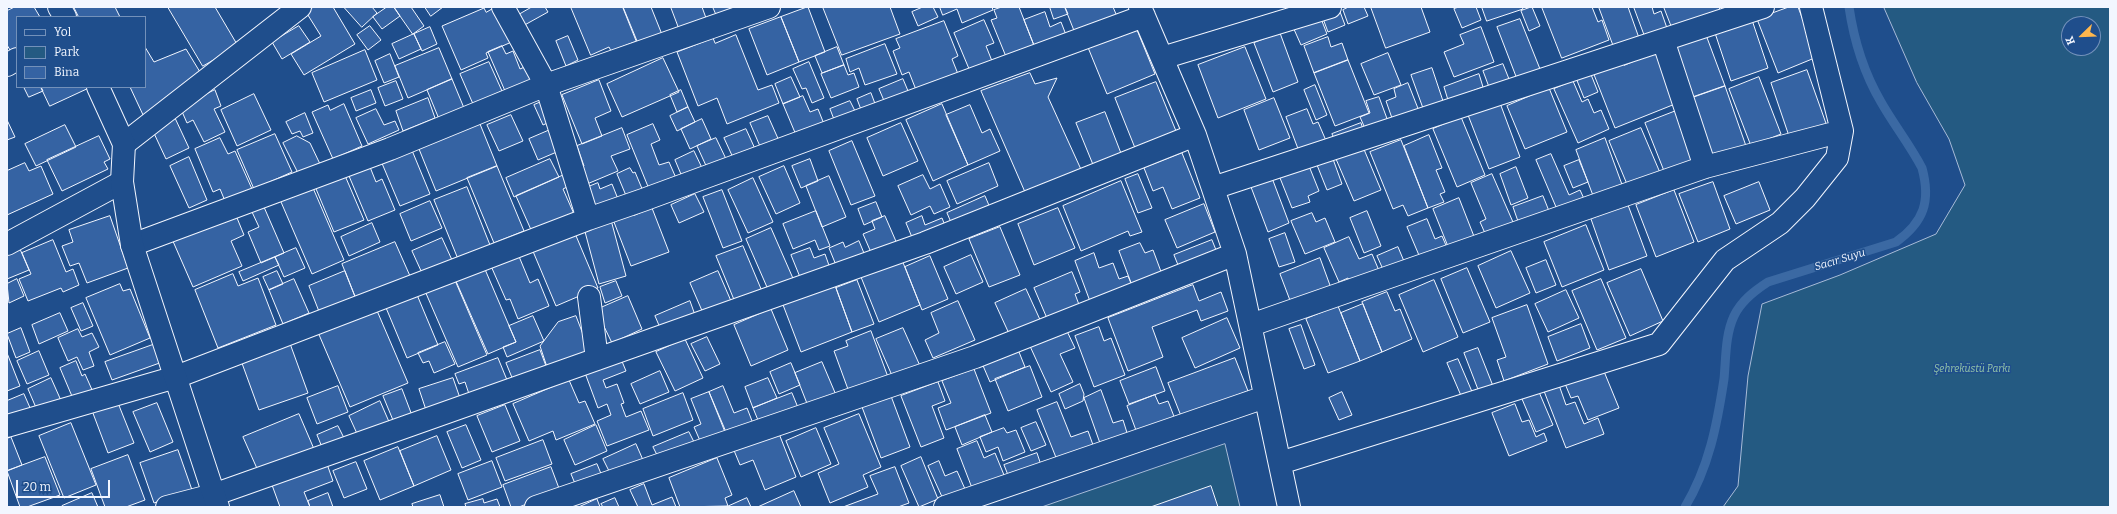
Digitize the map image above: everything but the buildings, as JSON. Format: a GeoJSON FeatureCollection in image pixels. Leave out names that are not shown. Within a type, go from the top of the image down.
{"type":"FeatureCollection","features":[{"type":"Feature","properties":{"kind":"street"},"geometry":{"type":"LineString","coordinates":[[59,7],[64,16]]}},
{"type":"Feature","properties":{"kind":"street"},"geometry":{"type":"LineString","coordinates":[[124,144],[300,7]]}},
{"type":"Feature","properties":{"kind":"street"},"geometry":{"type":"LineString","coordinates":[[132,245],[390,149],[546,85],[769,7]]}},
{"type":"Feature","properties":{"kind":"street"},"geometry":{"type":"LineString","coordinates":[[1162,58],[1330,7]]}},
{"type":"Feature","properties":{"kind":"street"},"geometry":{"type":"LineString","coordinates":[[1213,188],[1763,7]]}},
{"type":"Feature","properties":{"kind":"street"},"geometry":{"type":"LineString","coordinates":[[1280,463],[1659,344],[1726,260],[1780,223],[1805,198],[1837,158],[1842,131],[1811,7]]}},
{"type":"Feature","properties":{"kind":"street"},"geometry":{"type":"LineString","coordinates":[[511,9],[546,85],[588,219]]}},
{"type":"Feature","properties":{"kind":"street"},"geometry":{"type":"LineString","coordinates":[[7,426],[176,377],[588,219],[644,200],[1142,11],[1195,135],[1235,254],[1289,507]]}},
{"type":"Feature","properties":{"kind":"street"},"geometry":{"type":"LineString","coordinates":[[1663,40],[1705,167]]}},
{"type":"Feature","properties":{"kind":"street"},"geometry":{"type":"LineString","coordinates":[[7,65],[16,60]]}},
{"type":"Feature","properties":{"kind":"street"},"geometry":{"type":"LineString","coordinates":[[98,88],[124,144],[122,182],[132,245],[216,501]]}},
{"type":"Feature","properties":{"kind":"street"},"geometry":{"type":"LineString","coordinates":[[1251,325],[1705,167],[1842,131]]}},
{"type":"Feature","properties":{"kind":"street"},"geometry":{"type":"LineString","coordinates":[[167,507],[216,501],[597,359],[925,243],[1195,135]]}},
{"type":"Feature","properties":{"kind":"street"},"geometry":{"type":"LineString","coordinates":[[7,244],[122,182]]}},
{"type":"Feature","properties":{"kind":"street"},"geometry":{"type":"LineString","coordinates":[[536,507],[976,357],[1235,254]]}},
{"type":"Feature","properties":{"kind":"street"},"geometry":{"type":"LineString","coordinates":[[589,297],[597,359]]}},
{"type":"Feature","properties":{"kind":"street"},"geometry":{"type":"LineString","coordinates":[[945,507],[1265,397]]}},
{"type":"Feature","properties":{"kind":"green space","name":"Şehreküstü Parkı"},"geometry":{"type":"Polygon","coordinates":[[[1884,7],[2110,7],[2110,507],[1723,507],[1738,486],[1748,376],[1762,304],[1840,275],[1936,234],[1965,185],[1949,139],[1917,83],[1884,7]]]}},
{"type":"Feature","properties":{"kind":"green space"},"geometry":{"type":"Polygon","coordinates":[[[1225,444],[1240,507],[1042,507],[1225,444]]]}},
{"type":"Feature","properties":{"kind":"waterway","name":"Sacır Suyu"},"geometry":{"type":"LineString","coordinates":[[1685,507],[1700,477],[1711,445],[1724,379],[1726,347],[1729,331],[1734,316],[1744,301],[1768,282],[1896,242],[1913,227],[1923,210],[1926,191],[1922,168],[1886,110],[1870,80],[1860,56],[1849,7]]}}]}
